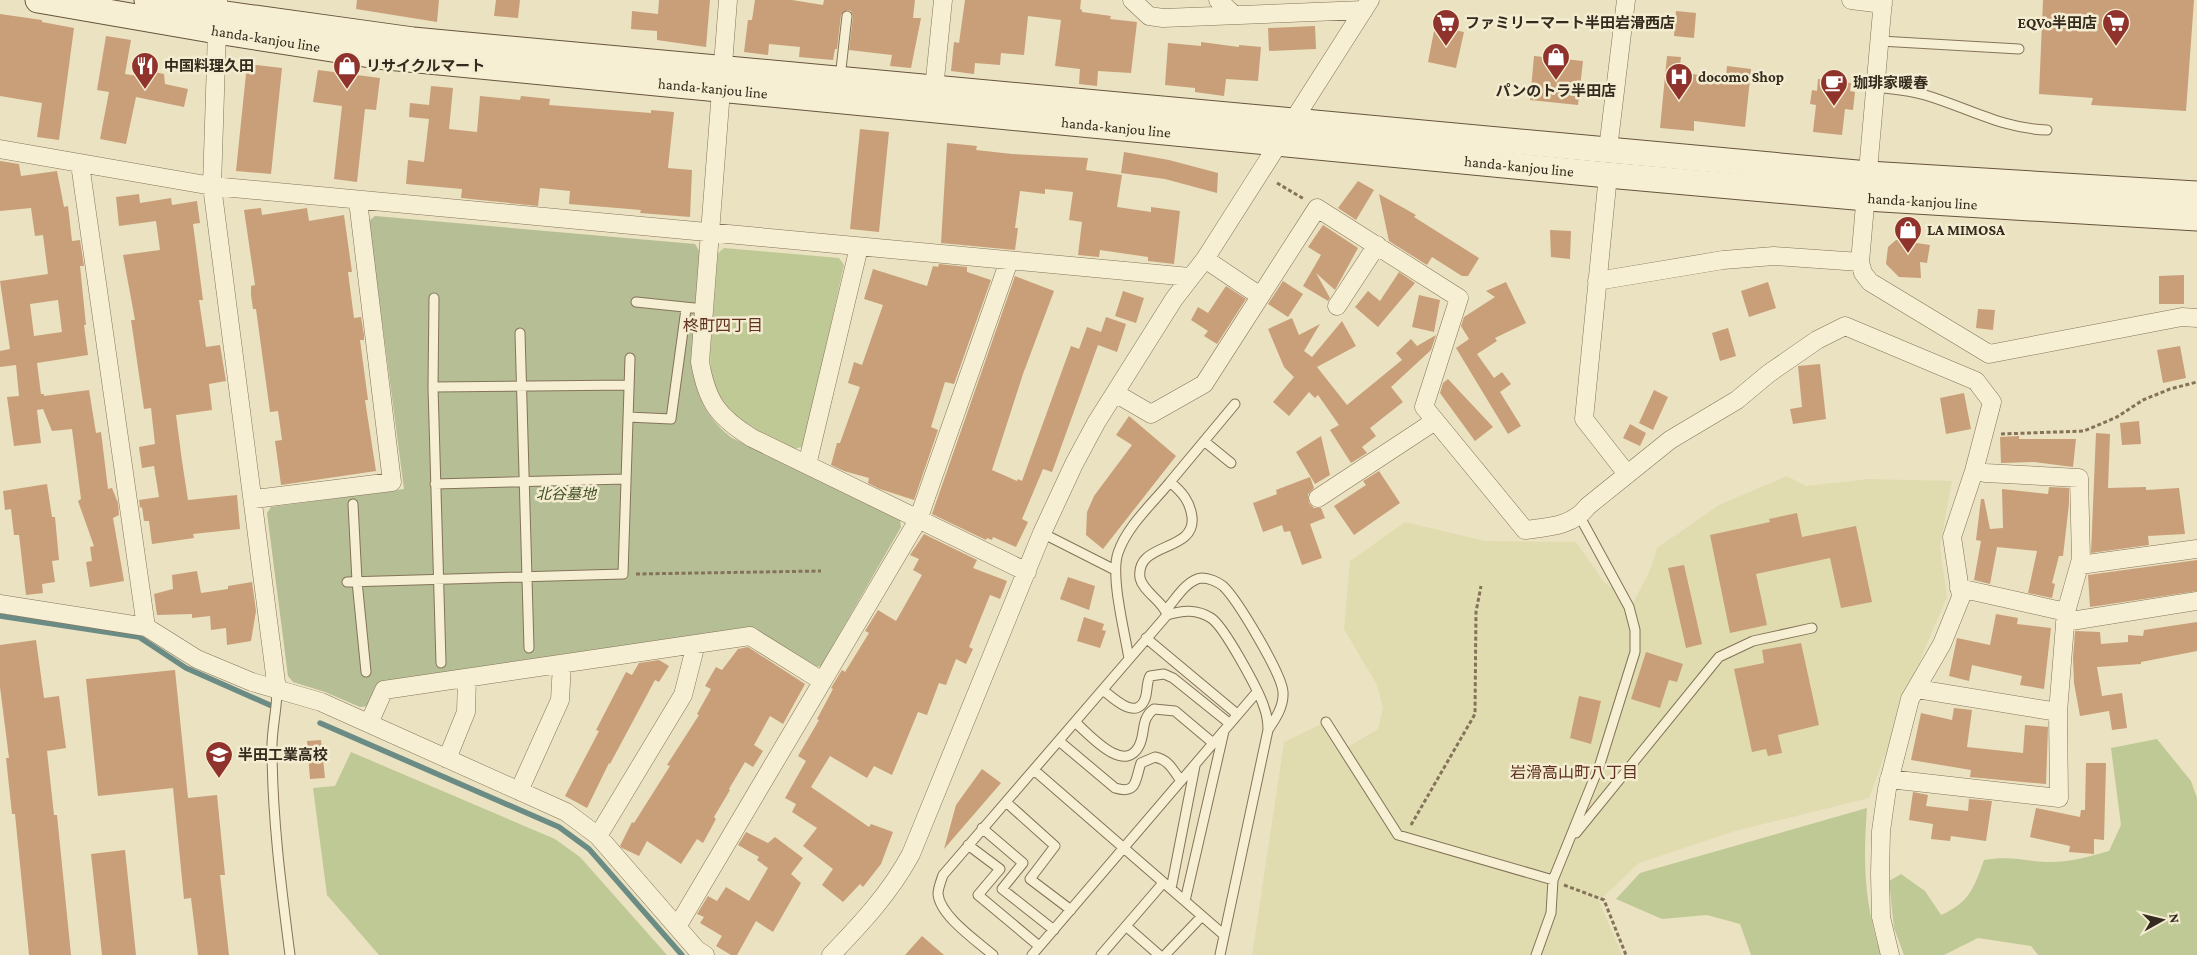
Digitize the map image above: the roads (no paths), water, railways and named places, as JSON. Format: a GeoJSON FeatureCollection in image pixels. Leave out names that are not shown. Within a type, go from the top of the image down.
{"type":"FeatureCollection","features":[{"type":"Feature","properties":{"kind":"main road","name":"handa-kanjou line"},"geometry":{"type":"LineString","coordinates":[[38,0],[218,15],[722,79],[1279,142],[1608,175],[1867,186],[2197,194]]}},
{"type":"Feature","properties":{"kind":"main road","name":"handa-kanjou line"},"geometry":{"type":"LineString","coordinates":[[146,0],[218,15]]}},
{"type":"Feature","properties":{"kind":"main road","name":"handa-kanjou line"},"geometry":{"type":"LineString","coordinates":[[722,79],[840,80],[1608,149],[1867,186],[2197,218]]}},
{"type":"Feature","properties":{"kind":"street"},"geometry":{"type":"LineString","coordinates":[[728,0],[700,362],[704,385],[714,408],[731,425],[807,465],[1027,572]]}},
{"type":"Feature","properties":{"kind":"street"},"geometry":{"type":"LineString","coordinates":[[934,89],[943,0]]}},
{"type":"Feature","properties":{"kind":"street"},"geometry":{"type":"LineString","coordinates":[[1132,0],[1149,16],[1163,18],[1367,5]]}},
{"type":"Feature","properties":{"kind":"street"},"geometry":{"type":"LineString","coordinates":[[1218,0],[1233,14]]}},
{"type":"Feature","properties":{"kind":"street"},"geometry":{"type":"LineString","coordinates":[[1608,149],[1626,0]]}},
{"type":"Feature","properties":{"kind":"street"},"geometry":{"type":"LineString","coordinates":[[1851,0],[1883,2],[1860,262],[1863,273],[1870,282],[1990,354],[2182,317],[2197,318]]}},
{"type":"Feature","properties":{"kind":"street"},"geometry":{"type":"LineString","coordinates":[[831,955],[859,927],[897,880],[911,854],[1042,533],[1074,464],[1115,393],[1174,299],[1204,259],[1367,5]]}},
{"type":"Feature","properties":{"kind":"street"},"geometry":{"type":"LineString","coordinates":[[218,15],[212,186],[254,499],[277,690]]}},
{"type":"Feature","properties":{"kind":"street"},"geometry":{"type":"LineString","coordinates":[[0,149],[212,186],[1190,277]]}},
{"type":"Feature","properties":{"kind":"street"},"geometry":{"type":"LineString","coordinates":[[80,164],[146,627]]}},
{"type":"Feature","properties":{"kind":"street"},"geometry":{"type":"LineString","coordinates":[[1608,175],[1584,419],[1627,474]]}},
{"type":"Feature","properties":{"kind":"street"},"geometry":{"type":"LineString","coordinates":[[254,499],[392,482],[358,201]]}},
{"type":"Feature","properties":{"kind":"street"},"geometry":{"type":"LineString","coordinates":[[1115,393],[1151,414],[1204,384],[1317,208],[1459,298],[1424,407],[1525,530],[1560,525],[1580,517],[1588,506],[1670,440],[1737,400],[1768,374],[1817,340],[1845,326],[1976,381],[1992,402],[1974,471],[1952,537],[1961,597],[1942,644],[1918,689],[1910,699],[1889,779],[1881,831],[1881,917],[1890,955]]}},
{"type":"Feature","properties":{"kind":"street"},"geometry":{"type":"LineString","coordinates":[[1337,306],[1377,245]]}},
{"type":"Feature","properties":{"kind":"street"},"geometry":{"type":"LineString","coordinates":[[807,465],[859,247]]}},
{"type":"Feature","properties":{"kind":"street"},"geometry":{"type":"LineString","coordinates":[[1597,281],[1732,259],[1774,256],[1860,262]]}},
{"type":"Feature","properties":{"kind":"street"},"geometry":{"type":"LineString","coordinates":[[1204,259],[1260,296]]}},
{"type":"Feature","properties":{"kind":"street"},"geometry":{"type":"LineString","coordinates":[[677,927],[918,520],[1009,261]]}},
{"type":"Feature","properties":{"kind":"street"},"geometry":{"type":"LineString","coordinates":[[1318,498],[1436,421]]}},
{"type":"Feature","properties":{"kind":"street"},"geometry":{"type":"LineString","coordinates":[[1889,779],[2059,798],[2058,712],[2066,617],[2080,565],[2079,478],[1974,471]]}},
{"type":"Feature","properties":{"kind":"street"},"geometry":{"type":"LineString","coordinates":[[2080,565],[2197,549]]}},
{"type":"Feature","properties":{"kind":"street"},"geometry":{"type":"LineString","coordinates":[[1959,588],[2066,617],[2197,601]]}},
{"type":"Feature","properties":{"kind":"street"},"geometry":{"type":"LineString","coordinates":[[0,601],[146,627],[197,659],[252,682],[321,702],[566,812],[598,836],[696,950],[705,955]]}},
{"type":"Feature","properties":{"kind":"street"},"geometry":{"type":"LineString","coordinates":[[369,723],[384,690],[750,636],[822,681]]}},
{"type":"Feature","properties":{"kind":"street"},"geometry":{"type":"LineString","coordinates":[[598,836],[683,695],[696,644]]}},
{"type":"Feature","properties":{"kind":"street"},"geometry":{"type":"LineString","coordinates":[[519,791],[560,700],[562,664]]}},
{"type":"Feature","properties":{"kind":"street"},"geometry":{"type":"LineString","coordinates":[[447,758],[466,712],[467,678]]}},
{"type":"Feature","properties":{"kind":"street"},"geometry":{"type":"LineString","coordinates":[[1918,689],[2058,712]]}},
{"type":"Feature","properties":{"kind":"lane"},"geometry":{"type":"LineString","coordinates":[[840,80],[847,16]]}},
{"type":"Feature","properties":{"kind":"lane"},"geometry":{"type":"LineString","coordinates":[[1880,41],[2019,49]]}},
{"type":"Feature","properties":{"kind":"lane"},"geometry":{"type":"LineString","coordinates":[[1876,87],[1926,95],[1984,118],[2025,130],[2046,130]]}},
{"type":"Feature","properties":{"kind":"lane"},"geometry":{"type":"LineString","coordinates":[[434,298],[433,387],[441,663]]}},
{"type":"Feature","properties":{"kind":"lane"},"geometry":{"type":"LineString","coordinates":[[636,302],[686,309],[704,309]]}},
{"type":"Feature","properties":{"kind":"lane"},"geometry":{"type":"LineString","coordinates":[[628,417],[671,419],[686,309]]}},
{"type":"Feature","properties":{"kind":"lane"},"geometry":{"type":"LineString","coordinates":[[520,333],[529,648]]}},
{"type":"Feature","properties":{"kind":"lane"},"geometry":{"type":"LineString","coordinates":[[352,582],[623,574],[630,358]]}},
{"type":"Feature","properties":{"kind":"lane"},"geometry":{"type":"LineString","coordinates":[[433,387],[629,385]]}},
{"type":"Feature","properties":{"kind":"lane"},"geometry":{"type":"LineString","coordinates":[[1130,659],[1115,570],[1118,553],[1126,537],[1235,404]]}},
{"type":"Feature","properties":{"kind":"lane"},"geometry":{"type":"LineString","coordinates":[[1204,441],[1231,463]]}},
{"type":"Feature","properties":{"kind":"lane"},"geometry":{"type":"LineString","coordinates":[[435,484],[625,479]]}},
{"type":"Feature","properties":{"kind":"lane"},"geometry":{"type":"LineString","coordinates":[[1167,612],[1140,579],[1141,567],[1158,548],[1180,542],[1188,535],[1193,525],[1191,508],[1184,493],[1170,482]]}},
{"type":"Feature","properties":{"kind":"lane"},"geometry":{"type":"LineString","coordinates":[[353,504],[352,582],[366,672]]}},
{"type":"Feature","properties":{"kind":"lane"},"geometry":{"type":"LineString","coordinates":[[1536,955],[1552,913],[1553,880],[1600,764],[1635,652],[1635,630],[1629,607],[1580,517]]}},
{"type":"Feature","properties":{"kind":"lane"},"geometry":{"type":"LineString","coordinates":[[1042,533],[1115,570]]}},
{"type":"Feature","properties":{"kind":"lane"},"geometry":{"type":"LineString","coordinates":[[993,955],[948,915],[940,903],[938,893],[943,875],[982,828],[1076,723],[1194,580],[1203,578],[1211,579],[1222,586],[1234,599],[1278,674],[1283,689],[1283,700],[1268,730],[1220,955]]}},
{"type":"Feature","properties":{"kind":"lane"},"geometry":{"type":"LineString","coordinates":[[1167,612],[1197,612],[1213,619],[1227,639],[1257,692],[1267,716],[1268,730]]}},
{"type":"Feature","properties":{"kind":"lane"},"geometry":{"type":"LineString","coordinates":[[1570,841],[1719,657],[1753,642],[1812,628]]}},
{"type":"Feature","properties":{"kind":"lane"},"geometry":{"type":"LineString","coordinates":[[1146,638],[1237,714]]}},
{"type":"Feature","properties":{"kind":"lane"},"geometry":{"type":"LineString","coordinates":[[1103,690],[1122,706],[1131,708],[1139,706],[1145,700],[1146,683],[1150,676],[1164,674],[1173,678],[1227,726]]}},
{"type":"Feature","properties":{"kind":"lane"},"geometry":{"type":"LineString","coordinates":[[277,690],[277,711],[272,744],[276,849],[290,955]]}},
{"type":"Feature","properties":{"kind":"lane"},"geometry":{"type":"LineString","coordinates":[[1032,955],[1257,692]]}},
{"type":"Feature","properties":{"kind":"lane"},"geometry":{"type":"LineString","coordinates":[[1076,723],[1112,754],[1122,756],[1132,754],[1139,747],[1145,718],[1154,708],[1175,711],[1213,743]]}},
{"type":"Feature","properties":{"kind":"lane"},"geometry":{"type":"LineString","coordinates":[[1326,722],[1398,835],[1553,880]]}},
{"type":"Feature","properties":{"kind":"lane"},"geometry":{"type":"LineString","coordinates":[[1185,901],[1227,726]]}},
{"type":"Feature","properties":{"kind":"lane"},"geometry":{"type":"LineString","coordinates":[[1060,741],[1115,788],[1122,790],[1130,789],[1136,784],[1141,763],[1154,757],[1164,759],[1181,781]]}},
{"type":"Feature","properties":{"kind":"lane"},"geometry":{"type":"LineString","coordinates":[[1102,955],[1126,926],[1167,886],[1196,763]]}},
{"type":"Feature","properties":{"kind":"lane"},"geometry":{"type":"LineString","coordinates":[[1034,770],[1224,935]]}},
{"type":"Feature","properties":{"kind":"lane"},"geometry":{"type":"LineString","coordinates":[[1006,802],[1055,846],[1030,879],[1070,910]]}},
{"type":"Feature","properties":{"kind":"lane"},"geometry":{"type":"LineString","coordinates":[[982,828],[1023,863],[1002,889],[1054,930]]}},
{"type":"Feature","properties":{"kind":"lane"},"geometry":{"type":"LineString","coordinates":[[968,844],[1000,869],[978,895],[1039,946]]}},
{"type":"Feature","properties":{"kind":"lane"},"geometry":{"type":"LineString","coordinates":[[1165,955],[1202,916]]}},
{"type":"Feature","properties":{"kind":"lane"},"geometry":{"type":"LineString","coordinates":[[1126,926],[1159,955]]}},
{"type":"Feature","properties":{"kind":"waterway"},"geometry":{"type":"LineString","coordinates":[[0,616],[139,637],[186,668],[272,706]]}},
{"type":"Feature","properties":{"kind":"waterway"},"geometry":{"type":"LineString","coordinates":[[320,723],[559,827],[589,849],[682,955]]}},
{"type":"Feature","properties":{"kind":"place","name":"ファミリーマート半田岩滑西店"},"geometry":{"type":"Point","coordinates":[1446,47]}},
{"type":"Feature","properties":{"kind":"place","name":"EQVo半田店"},"geometry":{"type":"Point","coordinates":[2116,47]}},
{"type":"Feature","properties":{"kind":"place","name":"パンのトラ半田店"},"geometry":{"type":"Point","coordinates":[1556,81]}},
{"type":"Feature","properties":{"kind":"place","name":"中国料理久田"},"geometry":{"type":"Point","coordinates":[145,90]}},
{"type":"Feature","properties":{"kind":"place","name":"リサイクルマート"},"geometry":{"type":"Point","coordinates":[347,90]}},
{"type":"Feature","properties":{"kind":"place","name":"docomo Shop"},"geometry":{"type":"Point","coordinates":[1679,101]}},
{"type":"Feature","properties":{"kind":"place","name":"珈琲家暖春"},"geometry":{"type":"Point","coordinates":[1834,107]}},
{"type":"Feature","properties":{"kind":"place","name":"LA MIMOSA"},"geometry":{"type":"Point","coordinates":[1908,254]}},
{"type":"Feature","properties":{"kind":"place","name":"半田工業高校"},"geometry":{"type":"Point","coordinates":[219,779]}},
{"type":"Feature","properties":{"kind":"district","name":"柊町四丁目"},"geometry":{"type":"Point","coordinates":[723,325]}},
{"type":"Feature","properties":{"kind":"district","name":"岩滑高山町八丁目"},"geometry":{"type":"Point","coordinates":[1574,772]}},
{"type":"Feature","properties":{"kind":"park label","name":"北谷墓地"},"geometry":{"type":"Point","coordinates":[566,494]}}]}
